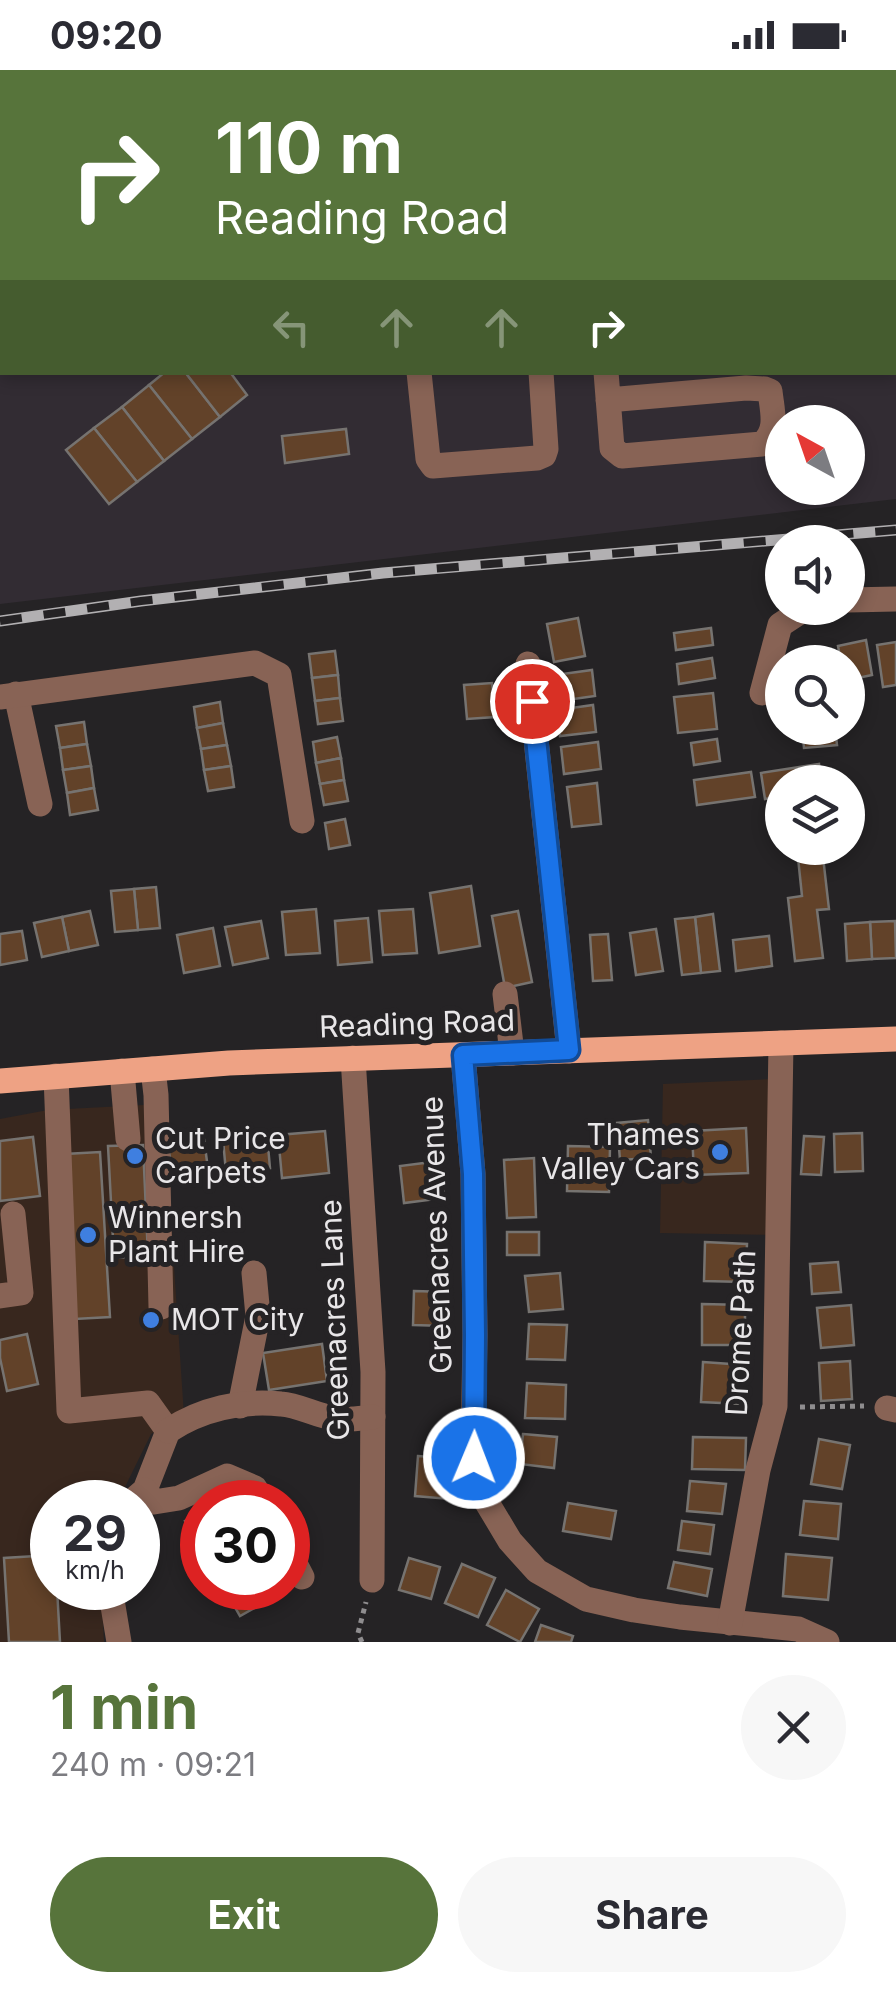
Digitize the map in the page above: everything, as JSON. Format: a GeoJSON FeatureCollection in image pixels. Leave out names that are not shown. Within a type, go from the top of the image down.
{"type":"FeatureCollection","features":[{"type":"Feature","properties":{"kind":"main road","name":"Reading Road"},"geometry":{"type":"LineString","coordinates":[[0,1081],[152,1068],[353,1058],[896,1039]]}},
{"type":"Feature","properties":{"kind":"street"},"geometry":{"type":"LineString","coordinates":[[419,375],[428,458],[433,466],[544,455],[541,375]]}},
{"type":"Feature","properties":{"kind":"street"},"geometry":{"type":"LineString","coordinates":[[606,375],[608,400],[612,448],[622,456],[762,444],[774,429],[770,391],[765,389],[608,400]]}},
{"type":"Feature","properties":{"kind":"street"},"geometry":{"type":"LineString","coordinates":[[865,600],[896,599]]}},
{"type":"Feature","properties":{"kind":"street"},"geometry":{"type":"LineString","coordinates":[[762,693],[780,625]]}},
{"type":"Feature","properties":{"kind":"street"},"geometry":{"type":"LineString","coordinates":[[40,804],[8,696],[254,663],[279,675],[302,821]]}},
{"type":"Feature","properties":{"kind":"street"},"geometry":{"type":"LineString","coordinates":[[528,664],[569,1050]]}},
{"type":"Feature","properties":{"kind":"street"},"geometry":{"type":"LineString","coordinates":[[505,994],[512,1053]]}},
{"type":"Feature","properties":{"kind":"street","name":"Drome Path"},"geometry":{"type":"LineString","coordinates":[[730,1623],[758,1470],[775,1406],[781,1043]]}},
{"type":"Feature","properties":{"kind":"street","name":"Greenacres Avenue"},"geometry":{"type":"LineString","coordinates":[[463,1055],[473,1174],[474,1458],[483,1496],[510,1541],[537,1571],[586,1599],[826,1642]]}},
{"type":"Feature","properties":{"kind":"street","name":"Greenacres Lane"},"geometry":{"type":"LineString","coordinates":[[353,1058],[374,1372],[372,1580]]}},
{"type":"Feature","properties":{"kind":"street"},"geometry":{"type":"LineString","coordinates":[[152,1068],[161,1307]]}},
{"type":"Feature","properties":{"kind":"street"},"geometry":{"type":"LineString","coordinates":[[122,1071],[128,1140]]}},
{"type":"Feature","properties":{"kind":"street"},"geometry":{"type":"LineString","coordinates":[[56,1076],[69,1411],[148,1403],[168,1431]]}},
{"type":"Feature","properties":{"kind":"street"},"geometry":{"type":"LineString","coordinates":[[0,1296],[21,1293],[12,1214]]}},
{"type":"Feature","properties":{"kind":"street"},"geometry":{"type":"LineString","coordinates":[[240,1406],[258,1316],[254,1273]]}},
{"type":"Feature","properties":{"kind":"street"},"geometry":{"type":"LineString","coordinates":[[145,1480],[168,1431],[208,1410],[284,1404],[334,1418],[373,1416]]}},
{"type":"Feature","properties":{"kind":"street"},"geometry":{"type":"LineString","coordinates":[[114,1610],[119,1642]]}},
{"type":"Feature","properties":{"kind":"path"},"geometry":{"type":"LineString","coordinates":[[775,1406],[891,1408]]}},
{"type":"Feature","properties":{"kind":"path"},"geometry":{"type":"LineString","coordinates":[[362,1642],[358,1633],[372,1580]]}},
{"type":"Feature","properties":{"kind":"shaded area"},"geometry":{"type":"Polygon","coordinates":[[[0,375],[896,375],[896,499],[865,503],[865,405],[765,405],[765,505],[845,505],[0,604],[0,375]]]}},
{"type":"Feature","properties":{"kind":"shaded area"},"geometry":{"type":"Polygon","coordinates":[[[775,1079],[771,1235],[660,1233],[663,1084],[775,1079]]]}},
{"type":"Feature","properties":{"kind":"shaded area"},"geometry":{"type":"Polygon","coordinates":[[[163,1104],[184,1415],[151,1434],[128,1480],[30,1480],[30,1610],[102,1610],[104,1642],[0,1642],[0,1119],[48,1110],[163,1104]]]}},
{"type":"Feature","properties":{"kind":"building"},"geometry":{"type":"Polygon","coordinates":[[[161,375],[187,375],[220,417],[192,439],[149,385],[161,375]]]}},
{"type":"Feature","properties":{"kind":"building"},"geometry":{"type":"Polygon","coordinates":[[[187,375],[232,375],[247,395],[220,417],[187,375]]]}},
{"type":"Feature","properties":{"kind":"building"},"geometry":{"type":"Polygon","coordinates":[[[149,385],[192,439],[164,461],[122,407],[149,385]]]}},
{"type":"Feature","properties":{"kind":"building"},"geometry":{"type":"Polygon","coordinates":[[[122,407],[164,461],[137,482],[94,428],[122,407]]]}},
{"type":"Feature","properties":{"kind":"building"},"geometry":{"type":"Polygon","coordinates":[[[94,428],[137,482],[109,504],[66,450],[94,428]]]}},
{"type":"Feature","properties":{"kind":"building"},"geometry":{"type":"Polygon","coordinates":[[[346,429],[349,454],[285,463],[282,436],[346,429]]]}},
{"type":"Feature","properties":{"kind":"building"},"geometry":{"type":"Polygon","coordinates":[[[578,618],[585,656],[554,662],[547,624],[578,618]]]}},
{"type":"Feature","properties":{"kind":"building"},"geometry":{"type":"Polygon","coordinates":[[[711,628],[713,645],[676,650],[674,633],[711,628]]]}},
{"type":"Feature","properties":{"kind":"building"},"geometry":{"type":"Polygon","coordinates":[[[866,640],[872,675],[865,676],[865,645],[843,645],[866,640]]]}},
{"type":"Feature","properties":{"kind":"building"},"geometry":{"type":"Polygon","coordinates":[[[896,642],[896,685],[883,687],[877,645],[896,642]]]}},
{"type":"Feature","properties":{"kind":"building"},"geometry":{"type":"Polygon","coordinates":[[[335,651],[338,675],[312,678],[309,654],[335,651]]]}},
{"type":"Feature","properties":{"kind":"building"},"geometry":{"type":"Polygon","coordinates":[[[712,658],[715,678],[679,684],[677,664],[712,658]]]}},
{"type":"Feature","properties":{"kind":"building"},"geometry":{"type":"Polygon","coordinates":[[[592,670],[595,696],[559,701],[555,675],[592,670]]]}},
{"type":"Feature","properties":{"kind":"building"},"geometry":{"type":"Polygon","coordinates":[[[338,675],[340,698],[315,701],[312,678],[338,675]]]}},
{"type":"Feature","properties":{"kind":"building"},"geometry":{"type":"Polygon","coordinates":[[[492,683],[495,717],[467,719],[464,685],[492,683]]]}},
{"type":"Feature","properties":{"kind":"building"},"geometry":{"type":"Polygon","coordinates":[[[713,693],[717,729],[678,733],[674,697],[713,693]]]}},
{"type":"Feature","properties":{"kind":"building"},"geometry":{"type":"Polygon","coordinates":[[[340,698],[343,721],[318,724],[315,701],[340,698]]]}},
{"type":"Feature","properties":{"kind":"building"},"geometry":{"type":"Polygon","coordinates":[[[220,702],[223,723],[197,728],[194,707],[220,702]]]}},
{"type":"Feature","properties":{"kind":"building"},"geometry":{"type":"Polygon","coordinates":[[[593,705],[596,732],[560,736],[557,710],[593,705]]]}},
{"type":"Feature","properties":{"kind":"building"},"geometry":{"type":"Polygon","coordinates":[[[84,722],[87,744],[60,748],[56,726],[84,722]]]}},
{"type":"Feature","properties":{"kind":"building"},"geometry":{"type":"Polygon","coordinates":[[[223,723],[227,745],[201,749],[197,728],[223,723]]]}},
{"type":"Feature","properties":{"kind":"building"},"geometry":{"type":"Polygon","coordinates":[[[337,737],[341,758],[316,763],[313,742],[337,737]]]}},
{"type":"Feature","properties":{"kind":"building"},"geometry":{"type":"Polygon","coordinates":[[[717,739],[720,761],[694,765],[691,743],[717,739]]]}},
{"type":"Feature","properties":{"kind":"building"},"geometry":{"type":"Polygon","coordinates":[[[598,742],[601,769],[564,774],[561,747],[598,742]]]}},
{"type":"Feature","properties":{"kind":"building"},"geometry":{"type":"Polygon","coordinates":[[[87,744],[91,766],[63,770],[60,748],[87,744]]]}},
{"type":"Feature","properties":{"kind":"building"},"geometry":{"type":"Polygon","coordinates":[[[227,745],[231,766],[204,770],[201,749],[227,745]]]}},
{"type":"Feature","properties":{"kind":"building"},"geometry":{"type":"Polygon","coordinates":[[[341,758],[344,780],[320,784],[316,763],[341,758]]]}},
{"type":"Feature","properties":{"kind":"building"},"geometry":{"type":"Polygon","coordinates":[[[91,766],[94,788],[67,793],[63,770],[91,766]]]}},
{"type":"Feature","properties":{"kind":"building"},"geometry":{"type":"Polygon","coordinates":[[[231,766],[234,787],[208,791],[204,770],[231,766]]]}},
{"type":"Feature","properties":{"kind":"building"},"geometry":{"type":"Polygon","coordinates":[[[751,772],[755,797],[697,805],[694,780],[751,772]]]}},
{"type":"Feature","properties":{"kind":"building"},"geometry":{"type":"Polygon","coordinates":[[[344,780],[348,801],[324,805],[320,784],[344,780]]]}},
{"type":"Feature","properties":{"kind":"building"},"geometry":{"type":"Polygon","coordinates":[[[597,783],[601,824],[572,827],[567,787],[597,783]]]}},
{"type":"Feature","properties":{"kind":"building"},"geometry":{"type":"Polygon","coordinates":[[[94,788],[98,810],[70,815],[67,793],[94,788]]]}},
{"type":"Feature","properties":{"kind":"building"},"geometry":{"type":"Polygon","coordinates":[[[345,819],[350,845],[329,849],[325,823],[345,819]]]}},
{"type":"Feature","properties":{"kind":"building"},"geometry":{"type":"Polygon","coordinates":[[[799,865],[824,865],[829,909],[817,910],[823,958],[795,961],[788,898],[802,896],[799,865]]]}},
{"type":"Feature","properties":{"kind":"building"},"geometry":{"type":"Polygon","coordinates":[[[471,886],[480,946],[439,953],[430,893],[471,886]]]}},
{"type":"Feature","properties":{"kind":"building"},"geometry":{"type":"Polygon","coordinates":[[[156,887],[160,928],[138,930],[134,889],[156,887]]]}},
{"type":"Feature","properties":{"kind":"building"},"geometry":{"type":"Polygon","coordinates":[[[134,889],[138,930],[115,932],[111,891],[134,889]]]}},
{"type":"Feature","properties":{"kind":"building"},"geometry":{"type":"Polygon","coordinates":[[[316,909],[320,953],[286,955],[282,912],[316,909]]]}},
{"type":"Feature","properties":{"kind":"building"},"geometry":{"type":"Polygon","coordinates":[[[413,909],[417,953],[383,955],[379,911],[413,909]]]}},
{"type":"Feature","properties":{"kind":"building"},"geometry":{"type":"Polygon","coordinates":[[[90,911],[98,945],[69,951],[62,917],[90,911]]]}},
{"type":"Feature","properties":{"kind":"building"},"geometry":{"type":"Polygon","coordinates":[[[518,911],[532,982],[505,988],[492,916],[518,911]]]}},
{"type":"Feature","properties":{"kind":"building"},"geometry":{"type":"Polygon","coordinates":[[[713,914],[720,971],[701,973],[695,917],[713,914]]]}},
{"type":"Feature","properties":{"kind":"building"},"geometry":{"type":"Polygon","coordinates":[[[62,917],[69,951],[42,957],[34,923],[62,917]]]}},
{"type":"Feature","properties":{"kind":"building"},"geometry":{"type":"Polygon","coordinates":[[[695,917],[701,973],[682,975],[675,919],[695,917]]]}},
{"type":"Feature","properties":{"kind":"building"},"geometry":{"type":"Polygon","coordinates":[[[368,918],[372,962],[338,965],[335,921],[368,918]]]}},
{"type":"Feature","properties":{"kind":"building"},"geometry":{"type":"Polygon","coordinates":[[[261,921],[268,958],[233,965],[225,927],[261,921]]]}},
{"type":"Feature","properties":{"kind":"building"},"geometry":{"type":"Polygon","coordinates":[[[895,921],[896,958],[872,959],[870,922],[895,921]]]}},
{"type":"Feature","properties":{"kind":"building"},"geometry":{"type":"Polygon","coordinates":[[[870,922],[872,959],[847,961],[845,924],[870,922]]]}},
{"type":"Feature","properties":{"kind":"building"},"geometry":{"type":"Polygon","coordinates":[[[213,928],[220,966],[184,973],[177,935],[213,928]]]}},
{"type":"Feature","properties":{"kind":"building"},"geometry":{"type":"Polygon","coordinates":[[[656,929],[663,971],[636,975],[630,933],[656,929]]]}},
{"type":"Feature","properties":{"kind":"building"},"geometry":{"type":"Polygon","coordinates":[[[22,931],[27,960],[0,965],[0,934],[22,931]]]}},
{"type":"Feature","properties":{"kind":"building"},"geometry":{"type":"Polygon","coordinates":[[[608,934],[612,980],[593,981],[590,935],[608,934]]]}},
{"type":"Feature","properties":{"kind":"building"},"geometry":{"type":"Polygon","coordinates":[[[769,936],[772,966],[736,971],[733,940],[769,936]]]}},
{"type":"Feature","properties":{"kind":"building"},"geometry":{"type":"Polygon","coordinates":[[[648,1120],[651,1158],[620,1160],[617,1123],[648,1120]]]}},
{"type":"Feature","properties":{"kind":"building","name":"Thames Valley Cars"},"geometry":{"type":"Polygon","coordinates":[[[746,1128],[748,1173],[694,1175],[692,1131],[746,1128]]]}},
{"type":"Feature","properties":{"kind":"building"},"geometry":{"type":"Polygon","coordinates":[[[325,1131],[329,1173],[282,1178],[278,1135],[325,1131]]]}},
{"type":"Feature","properties":{"kind":"building"},"geometry":{"type":"Polygon","coordinates":[[[862,1133],[863,1171],[835,1172],[834,1134],[862,1133]]]}},
{"type":"Feature","properties":{"kind":"building"},"geometry":{"type":"Polygon","coordinates":[[[267,1135],[270,1168],[226,1172],[223,1140],[267,1135]]]}},
{"type":"Feature","properties":{"kind":"building"},"geometry":{"type":"Polygon","coordinates":[[[804,1136],[824,1137],[821,1175],[801,1174],[804,1136]]]}},
{"type":"Feature","properties":{"kind":"building"},"geometry":{"type":"Polygon","coordinates":[[[33,1137],[40,1196],[0,1201],[0,1141],[33,1137]]]}},
{"type":"Feature","properties":{"kind":"building"},"geometry":{"type":"Polygon","coordinates":[[[204,1139],[208,1169],[172,1174],[168,1144],[204,1139]]]}},
{"type":"Feature","properties":{"kind":"building"},"geometry":{"type":"Polygon","coordinates":[[[143,1145],[148,1256],[114,1258],[108,1146],[143,1145]]]}},
{"type":"Feature","properties":{"kind":"building"},"geometry":{"type":"Polygon","coordinates":[[[568,1146],[610,1147],[609,1192],[567,1191],[568,1146]]]}},
{"type":"Feature","properties":{"kind":"building","name":"Winnersh Plant Hire"},"geometry":{"type":"Polygon","coordinates":[[[100,1152],[110,1317],[75,1319],[65,1154],[100,1152]]]}},
{"type":"Feature","properties":{"kind":"building"},"geometry":{"type":"Polygon","coordinates":[[[534,1158],[536,1217],[507,1218],[504,1160],[534,1158]]]}},
{"type":"Feature","properties":{"kind":"building"},"geometry":{"type":"Polygon","coordinates":[[[440,1161],[444,1198],[404,1203],[400,1166],[440,1161]]]}},
{"type":"Feature","properties":{"kind":"building"},"geometry":{"type":"Polygon","coordinates":[[[507,1232],[539,1232],[539,1255],[507,1255],[507,1232]]]}},
{"type":"Feature","properties":{"kind":"building"},"geometry":{"type":"Polygon","coordinates":[[[705,1242],[747,1244],[745,1282],[704,1281],[705,1242]]]}},
{"type":"Feature","properties":{"kind":"building"},"geometry":{"type":"Polygon","coordinates":[[[838,1262],[841,1292],[812,1294],[810,1264],[838,1262]]]}},
{"type":"Feature","properties":{"kind":"building"},"geometry":{"type":"Polygon","coordinates":[[[560,1273],[563,1309],[529,1312],[525,1276],[560,1273]]]}},
{"type":"Feature","properties":{"kind":"building"},"geometry":{"type":"Polygon","coordinates":[[[414,1291],[447,1292],[446,1326],[413,1325],[414,1291]]]}},
{"type":"Feature","properties":{"kind":"building"},"geometry":{"type":"Polygon","coordinates":[[[702,1304],[745,1305],[745,1345],[702,1345],[702,1304]]]}},
{"type":"Feature","properties":{"kind":"building"},"geometry":{"type":"Polygon","coordinates":[[[851,1305],[854,1345],[821,1348],[817,1308],[851,1305]]]}},
{"type":"Feature","properties":{"kind":"building"},"geometry":{"type":"Polygon","coordinates":[[[529,1324],[567,1325],[565,1360],[527,1359],[529,1324]]]}},
{"type":"Feature","properties":{"kind":"building"},"geometry":{"type":"Polygon","coordinates":[[[27,1334],[38,1384],[7,1391],[0,1340],[27,1334]]]}},
{"type":"Feature","properties":{"kind":"building"},"geometry":{"type":"Polygon","coordinates":[[[322,1344],[327,1381],[269,1390],[263,1353],[322,1344]]]}},
{"type":"Feature","properties":{"kind":"building"},"geometry":{"type":"Polygon","coordinates":[[[850,1361],[852,1399],[821,1401],[819,1363],[850,1361]]]}},
{"type":"Feature","properties":{"kind":"building"},"geometry":{"type":"Polygon","coordinates":[[[703,1362],[744,1365],[742,1404],[701,1402],[703,1362]]]}},
{"type":"Feature","properties":{"kind":"building"},"geometry":{"type":"Polygon","coordinates":[[[527,1383],[566,1385],[565,1419],[525,1418],[527,1383]]]}},
{"type":"Feature","properties":{"kind":"building"},"geometry":{"type":"Polygon","coordinates":[[[523,1434],[557,1437],[554,1468],[520,1464],[523,1434]]]}},
{"type":"Feature","properties":{"kind":"building"},"geometry":{"type":"Polygon","coordinates":[[[693,1437],[746,1438],[745,1470],[692,1469],[693,1437]]]}},
{"type":"Feature","properties":{"kind":"building"},"geometry":{"type":"Polygon","coordinates":[[[819,1439],[850,1445],[842,1489],[811,1484],[819,1439]]]}},
{"type":"Feature","properties":{"kind":"building"},"geometry":{"type":"Polygon","coordinates":[[[418,1456],[453,1459],[450,1499],[415,1496],[418,1456]]]}},
{"type":"Feature","properties":{"kind":"building"},"geometry":{"type":"Polygon","coordinates":[[[690,1481],[726,1484],[722,1514],[687,1511],[690,1481]]]}},
{"type":"Feature","properties":{"kind":"building"},"geometry":{"type":"Polygon","coordinates":[[[804,1501],[841,1504],[838,1539],[800,1535],[804,1501]]]}},
{"type":"Feature","properties":{"kind":"building"},"geometry":{"type":"Polygon","coordinates":[[[568,1503],[616,1511],[611,1539],[563,1531],[568,1503]]]}},
{"type":"Feature","properties":{"kind":"building"},"geometry":{"type":"Polygon","coordinates":[[[682,1521],[714,1525],[710,1554],[678,1550],[682,1521]]]}},
{"type":"Feature","properties":{"kind":"building"},"geometry":{"type":"Polygon","coordinates":[[[786,1554],[832,1558],[828,1600],[783,1596],[786,1554]]]}},
{"type":"Feature","properties":{"kind":"building"},"geometry":{"type":"Polygon","coordinates":[[[30,1556],[30,1610],[58,1610],[60,1642],[9,1642],[4,1558],[30,1556]]]}},
{"type":"Feature","properties":{"kind":"building"},"geometry":{"type":"Polygon","coordinates":[[[409,1558],[440,1567],[431,1599],[399,1590],[409,1558]]]}},
{"type":"Feature","properties":{"kind":"building"},"geometry":{"type":"Polygon","coordinates":[[[674,1562],[712,1569],[707,1596],[668,1588],[674,1562]]]}},
{"type":"Feature","properties":{"kind":"building"},"geometry":{"type":"Polygon","coordinates":[[[462,1564],[495,1578],[478,1617],[445,1603],[462,1564]]]}},
{"type":"Feature","properties":{"kind":"building"},"geometry":{"type":"Polygon","coordinates":[[[506,1590],[539,1609],[520,1642],[487,1625],[506,1590]]]}},
{"type":"Feature","properties":{"kind":"building"},"geometry":{"type":"Polygon","coordinates":[[[541,1625],[573,1636],[571,1642],[535,1642],[541,1625]]]}},
{"type":"Feature","properties":{"kind":"railway"},"geometry":{"type":"LineString","coordinates":[[0,621],[383,573],[896,530]]}},
{"type":"Feature","properties":{"kind":"place","name":"Thames Valley Cars"},"geometry":{"type":"Point","coordinates":[720,1152]}},
{"type":"Feature","properties":{"kind":"place","name":"Cut Price Carpets"},"geometry":{"type":"Point","coordinates":[135,1156]}},
{"type":"Feature","properties":{"kind":"place","name":"Winnersh Plant Hire"},"geometry":{"type":"Point","coordinates":[88,1235]}},
{"type":"Feature","properties":{"kind":"place","name":"MOT City"},"geometry":{"type":"Point","coordinates":[151,1320]}},
{"type":"Feature","properties":{"kind":"route"},"geometry":{"type":"LineString","coordinates":[[474,1458],[473,1174],[463,1055],[569,1050],[532,701]]}}]}
